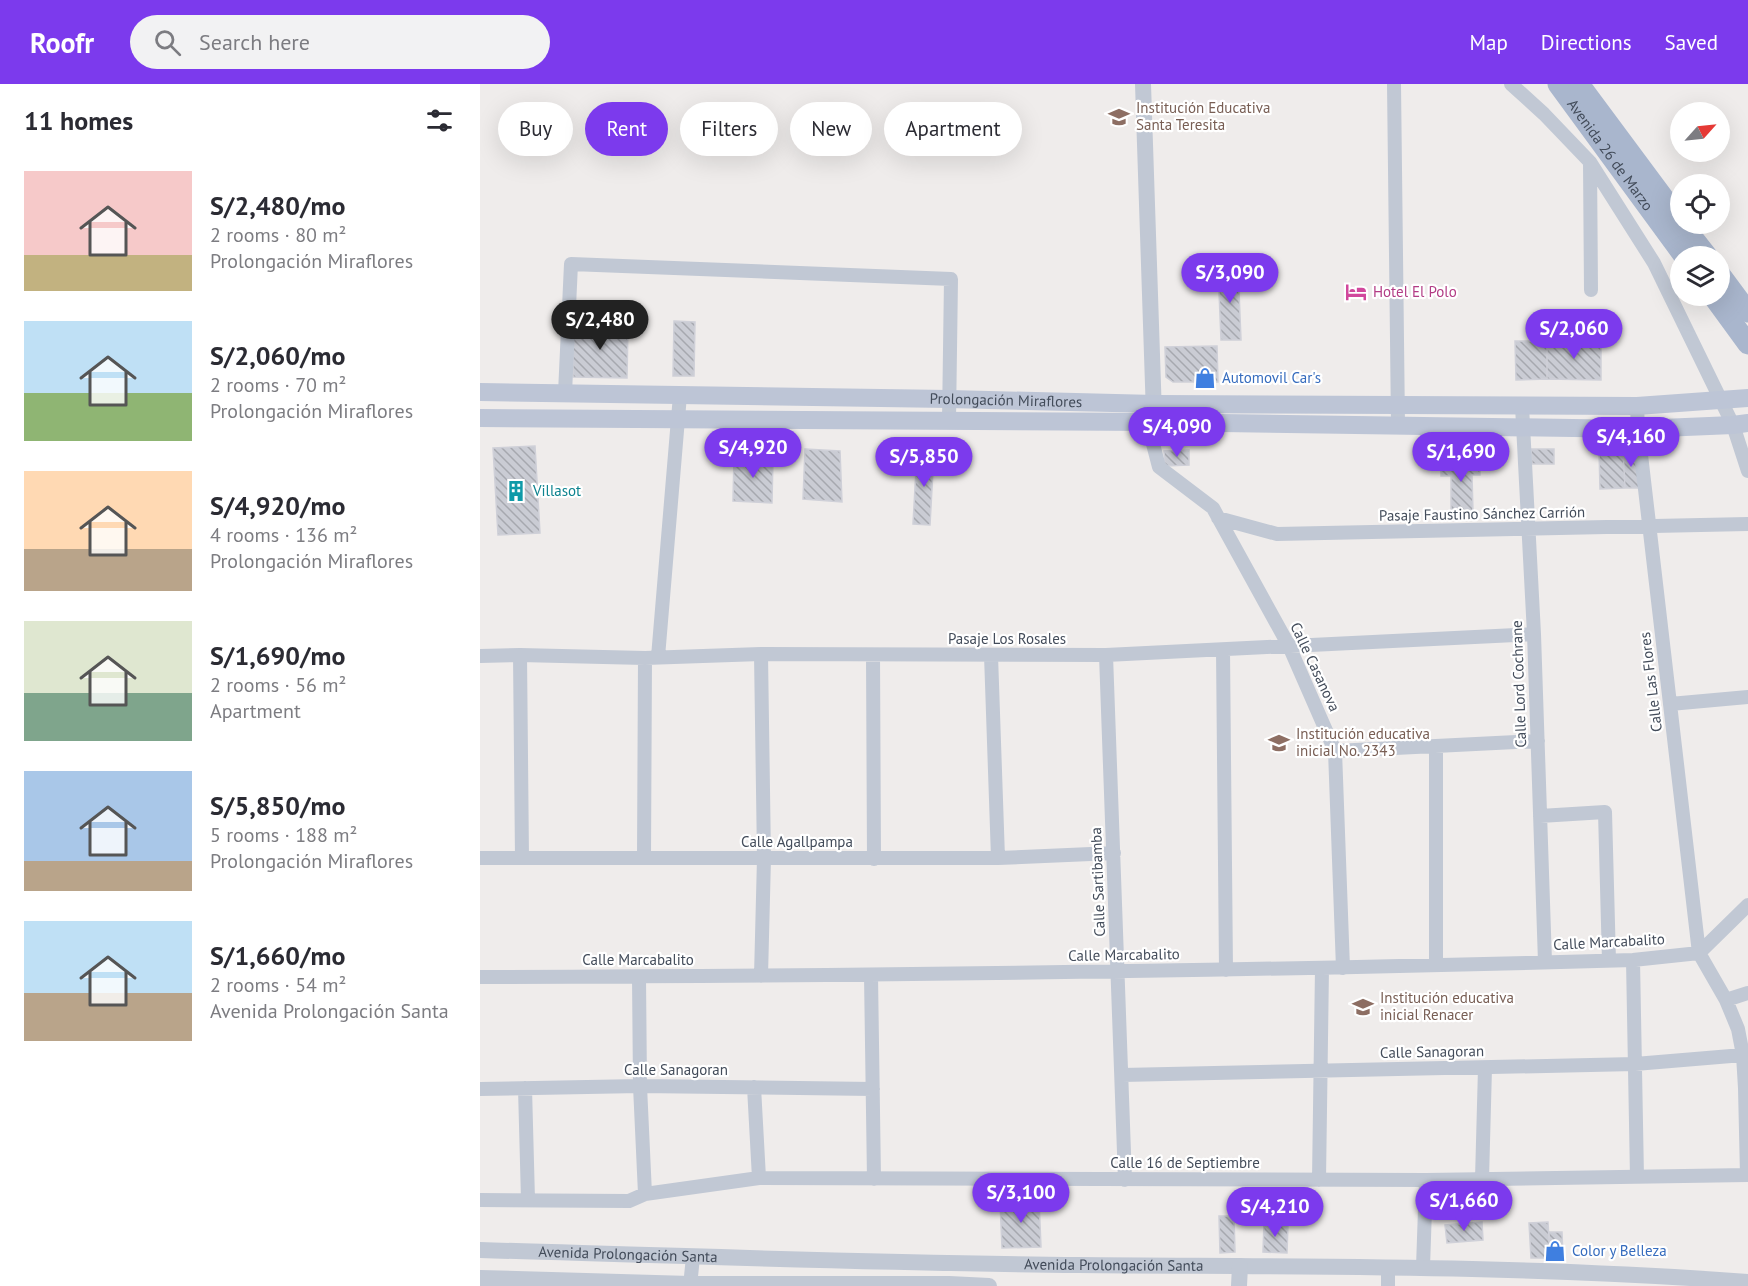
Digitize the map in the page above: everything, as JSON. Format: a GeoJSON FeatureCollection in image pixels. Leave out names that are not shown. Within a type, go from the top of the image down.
{"type":"FeatureCollection","features":[{"type":"Feature","properties":{"kind":"main road","name":"Avenida 26 de Marzo"},"geometry":{"type":"LineString","coordinates":[[1570,87],[1670,209]]}},
{"type":"Feature","properties":{"kind":"main road","name":"Avenida 26 de Marzo"},"geometry":{"type":"LineString","coordinates":[[1570,87],[1677,246]]}},
{"type":"Feature","properties":{"kind":"main road","name":"Avenida 26 de Marzo"},"geometry":{"type":"LineString","coordinates":[[1690,234],[1699,246]]}},
{"type":"Feature","properties":{"kind":"main road"},"geometry":{"type":"LineString","coordinates":[[1730,288],[1748,312]]}},
{"type":"Feature","properties":{"kind":"main road"},"geometry":{"type":"LineString","coordinates":[[1720,306],[1748,344]]}},
{"type":"Feature","properties":{"kind":"main road","name":"Prolongación Miraflores"},"geometry":{"type":"LineString","coordinates":[[480,392],[949,399],[1155,413],[1398,425],[1638,429],[1741,424]]}},
{"type":"Feature","properties":{"kind":"main road","name":"Prolongación Miraflores"},"geometry":{"type":"LineString","coordinates":[[480,418],[949,420],[1398,405],[1637,406],[1722,402],[1748,398]]}},
{"type":"Feature","properties":{"kind":"street"},"geometry":{"type":"LineString","coordinates":[[1143,84],[1155,413]]}},
{"type":"Feature","properties":{"kind":"street"},"geometry":{"type":"LineString","coordinates":[[1394,84],[1398,425]]}},
{"type":"Feature","properties":{"kind":"street"},"geometry":{"type":"LineString","coordinates":[[1511,84],[1544,114],[1590,162],[1654,263],[1722,402],[1741,424],[1748,471]]}},
{"type":"Feature","properties":{"kind":"street"},"geometry":{"type":"LineString","coordinates":[[1590,162],[1591,290]]}},
{"type":"Feature","properties":{"kind":"street"},"geometry":{"type":"LineString","coordinates":[[565,393],[571,264],[951,279],[949,420]]}},
{"type":"Feature","properties":{"kind":"street"},"geometry":{"type":"LineString","coordinates":[[645,858],[652,658],[680,419],[680,395]]}},
{"type":"Feature","properties":{"kind":"street","name":"Calle Lord Cochrane"},"geometry":{"type":"LineString","coordinates":[[1522,406],[1534,634],[1545,962]]}},
{"type":"Feature","properties":{"kind":"street","name":"Calle Las Flores"},"geometry":{"type":"LineString","coordinates":[[1637,406],[1700,953]]}},
{"type":"Feature","properties":{"kind":"street","name":"Calle Casanova"},"geometry":{"type":"LineString","coordinates":[[1155,413],[1153,444],[1159,467],[1213,508],[1289,646],[1335,751],[1343,968]]}},
{"type":"Feature","properties":{"kind":"street","name":"Pasaje Faustino Sánchez Carrión"},"geometry":{"type":"LineString","coordinates":[[1218,518],[1277,534],[1650,528],[1748,524]]}},
{"type":"Feature","properties":{"kind":"street","name":"Pasaje Los Rosales"},"geometry":{"type":"LineString","coordinates":[[480,656],[520,654],[652,658],[761,654],[1106,656],[1534,634]]}},
{"type":"Feature","properties":{"kind":"street"},"geometry":{"type":"LineString","coordinates":[[1223,650],[1226,970]]}},
{"type":"Feature","properties":{"kind":"street"},"geometry":{"type":"LineString","coordinates":[[520,654],[522,858]]}},
{"type":"Feature","properties":{"kind":"street"},"geometry":{"type":"LineString","coordinates":[[761,654],[764,858],[761,976]]}},
{"type":"Feature","properties":{"kind":"street"},"geometry":{"type":"LineString","coordinates":[[873,655],[874,859]]}},
{"type":"Feature","properties":{"kind":"street"},"geometry":{"type":"LineString","coordinates":[[991,655],[998,858]]}},
{"type":"Feature","properties":{"kind":"street","name":"Calle Sartibamba"},"geometry":{"type":"LineString","coordinates":[[1106,656],[1125,1180]]}},
{"type":"Feature","properties":{"kind":"street"},"geometry":{"type":"LineString","coordinates":[[1670,704],[1748,698]]}},
{"type":"Feature","properties":{"kind":"street"},"geometry":{"type":"LineString","coordinates":[[1335,751],[1538,741]]}},
{"type":"Feature","properties":{"kind":"street"},"geometry":{"type":"LineString","coordinates":[[1436,746],[1436,965]]}},
{"type":"Feature","properties":{"kind":"street"},"geometry":{"type":"LineString","coordinates":[[1540,816],[1605,813],[1609,961]]}},
{"type":"Feature","properties":{"kind":"street","name":"Calle Agallpampa"},"geometry":{"type":"LineString","coordinates":[[480,858],[874,859],[998,858],[1114,853]]}},
{"type":"Feature","properties":{"kind":"street"},"geometry":{"type":"LineString","coordinates":[[1748,905],[1700,953],[1726,1000],[1738,1029],[1747,1087],[1748,1175]]}},
{"type":"Feature","properties":{"kind":"street","name":"Calle Marcabalito"},"geometry":{"type":"LineString","coordinates":[[480,977],[871,975],[1343,968],[1633,960],[1700,953]]}},
{"type":"Feature","properties":{"kind":"street"},"geometry":{"type":"LineString","coordinates":[[1633,960],[1637,1177]]}},
{"type":"Feature","properties":{"kind":"street"},"geometry":{"type":"LineString","coordinates":[[1319,1180],[1322,968]]}},
{"type":"Feature","properties":{"kind":"street"},"geometry":{"type":"LineString","coordinates":[[871,975],[874,1179]]}},
{"type":"Feature","properties":{"kind":"street"},"geometry":{"type":"LineString","coordinates":[[639,977],[640,1086],[645,1194]]}},
{"type":"Feature","properties":{"kind":"street"},"geometry":{"type":"LineString","coordinates":[[1726,1000],[1748,993]]}},
{"type":"Feature","properties":{"kind":"street","name":"Calle Sanagoran"},"geometry":{"type":"LineString","coordinates":[[1122,1075],[1635,1064],[1743,1055]]}},
{"type":"Feature","properties":{"kind":"street"},"geometry":{"type":"LineString","coordinates":[[1482,1179],[1485,1068]]}},
{"type":"Feature","properties":{"kind":"street","name":"Calle Sanagoran"},"geometry":{"type":"LineString","coordinates":[[480,1089],[640,1086],[873,1089]]}},
{"type":"Feature","properties":{"kind":"street"},"geometry":{"type":"LineString","coordinates":[[754,1087],[759,1178]]}},
{"type":"Feature","properties":{"kind":"street"},"geometry":{"type":"LineString","coordinates":[[525,1088],[528,1200]]}},
{"type":"Feature","properties":{"kind":"street","name":"Calle 16 de Septiembre"},"geometry":{"type":"LineString","coordinates":[[480,1200],[629,1201],[645,1194],[759,1178],[1426,1180],[1748,1175]]}},
{"type":"Feature","properties":{"kind":"street"},"geometry":{"type":"LineString","coordinates":[[1423,1267],[1426,1180]]}},
{"type":"Feature","properties":{"kind":"street","name":"Avenida Prolongación Santa"},"geometry":{"type":"LineString","coordinates":[[480,1251],[949,1263],[1423,1267],[1582,1280],[1748,1282]]}},
{"type":"Feature","properties":{"kind":"street"},"geometry":{"type":"LineString","coordinates":[[690,1285],[693,1257]]}},
{"type":"Feature","properties":{"kind":"street"},"geometry":{"type":"LineString","coordinates":[[949,1263],[949,1285]]}},
{"type":"Feature","properties":{"kind":"street"},"geometry":{"type":"LineString","coordinates":[[1239,1286],[1240,1266]]}},
{"type":"Feature","properties":{"kind":"street"},"geometry":{"type":"LineString","coordinates":[[1388,1267],[1388,1286]]}},
{"type":"Feature","properties":{"kind":"street","name":"Avenida Prolongación Santa"},"geometry":{"type":"LineString","coordinates":[[480,1278],[573,1283],[690,1285],[988,1286]]}},
{"type":"Feature","properties":{"kind":"building"},"geometry":{"type":"Polygon","coordinates":[[[1218,267],[1238,267],[1241,340],[1221,340],[1218,267]]]}},
{"type":"Feature","properties":{"kind":"building"},"geometry":{"type":"Polygon","coordinates":[[[674,321],[695,322],[694,376],[673,376],[674,321]]]}},
{"type":"Feature","properties":{"kind":"building"},"geometry":{"type":"Polygon","coordinates":[[[573,325],[628,326],[627,378],[573,377],[573,325]]]}},
{"type":"Feature","properties":{"kind":"building"},"geometry":{"type":"Polygon","coordinates":[[[1515,341],[1547,341],[1547,379],[1516,380],[1515,341]]]}},
{"type":"Feature","properties":{"kind":"building"},"geometry":{"type":"Polygon","coordinates":[[[1547,341],[1601,341],[1601,380],[1547,379],[1547,341]]]}},
{"type":"Feature","properties":{"kind":"building"},"geometry":{"type":"Polygon","coordinates":[[[1217,346],[1218,382],[1173,382],[1166,377],[1165,347],[1217,346]]]}},
{"type":"Feature","properties":{"kind":"building","name":"Villasot"},"geometry":{"type":"Polygon","coordinates":[[[535,446],[540,533],[498,535],[493,448],[535,446]]]}},
{"type":"Feature","properties":{"kind":"building"},"geometry":{"type":"Polygon","coordinates":[[[1637,448],[1639,488],[1625,488],[1623,449],[1637,448]]]}},
{"type":"Feature","properties":{"kind":"building"},"geometry":{"type":"Polygon","coordinates":[[[805,449],[840,451],[842,502],[803,499],[805,449]]]}},
{"type":"Feature","properties":{"kind":"building"},"geometry":{"type":"Polygon","coordinates":[[[1531,449],[1554,449],[1554,464],[1532,464],[1531,449]]]}},
{"type":"Feature","properties":{"kind":"building"},"geometry":{"type":"Polygon","coordinates":[[[1623,449],[1625,488],[1600,489],[1599,450],[1623,449]]]}},
{"type":"Feature","properties":{"kind":"building"},"geometry":{"type":"Polygon","coordinates":[[[1189,450],[1189,465],[1165,466],[1164,451],[1189,450]]]}},
{"type":"Feature","properties":{"kind":"building"},"geometry":{"type":"Polygon","coordinates":[[[917,451],[934,452],[930,525],[913,524],[917,451]]]}},
{"type":"Feature","properties":{"kind":"building"},"geometry":{"type":"Polygon","coordinates":[[[734,456],[773,457],[772,503],[733,501],[734,456]]]}},
{"type":"Feature","properties":{"kind":"building"},"geometry":{"type":"Polygon","coordinates":[[[1441,459],[1480,459],[1480,475],[1472,475],[1473,513],[1451,514],[1451,476],[1441,476],[1441,459]]]}},
{"type":"Feature","properties":{"kind":"building"},"geometry":{"type":"Polygon","coordinates":[[[1039,1200],[1041,1247],[1002,1248],[1000,1202],[1039,1200]]]}},
{"type":"Feature","properties":{"kind":"building"},"geometry":{"type":"Polygon","coordinates":[[[1219,1216],[1234,1216],[1235,1252],[1220,1253],[1219,1216]]]}},
{"type":"Feature","properties":{"kind":"building"},"geometry":{"type":"Polygon","coordinates":[[[1482,1222],[1483,1240],[1447,1243],[1445,1225],[1482,1222]]]}},
{"type":"Feature","properties":{"kind":"building"},"geometry":{"type":"Polygon","coordinates":[[[1548,1222],[1550,1258],[1531,1258],[1529,1223],[1548,1222]]]}},
{"type":"Feature","properties":{"kind":"building"},"geometry":{"type":"Polygon","coordinates":[[[1264,1223],[1288,1224],[1287,1253],[1263,1252],[1264,1223]]]}},
{"type":"Feature","properties":{"kind":"building"},"geometry":{"type":"Polygon","coordinates":[[[1549,1232],[1562,1232],[1563,1257],[1550,1258],[1549,1232]]]}},
{"type":"Feature","properties":{"kind":"place","name":"Institución Educativa Santa Teresita"},"geometry":{"type":"Point","coordinates":[1119,117]}},
{"type":"Feature","properties":{"kind":"place","name":"Hotel El Polo"},"geometry":{"type":"Point","coordinates":[1356,292]}},
{"type":"Feature","properties":{"kind":"place","name":"Automovil Car's"},"geometry":{"type":"Point","coordinates":[1205,378]}},
{"type":"Feature","properties":{"kind":"place","name":"Villasot"},"geometry":{"type":"Point","coordinates":[516,491]}},
{"type":"Feature","properties":{"kind":"place","name":"Institución educativa inicial No. 2343"},"geometry":{"type":"Point","coordinates":[1279,743]}},
{"type":"Feature","properties":{"kind":"place","name":"Institución educativa inicial Renacer"},"geometry":{"type":"Point","coordinates":[1363,1007]}},
{"type":"Feature","properties":{"kind":"place","name":"Color y Belleza"},"geometry":{"type":"Point","coordinates":[1555,1251]}}]}
